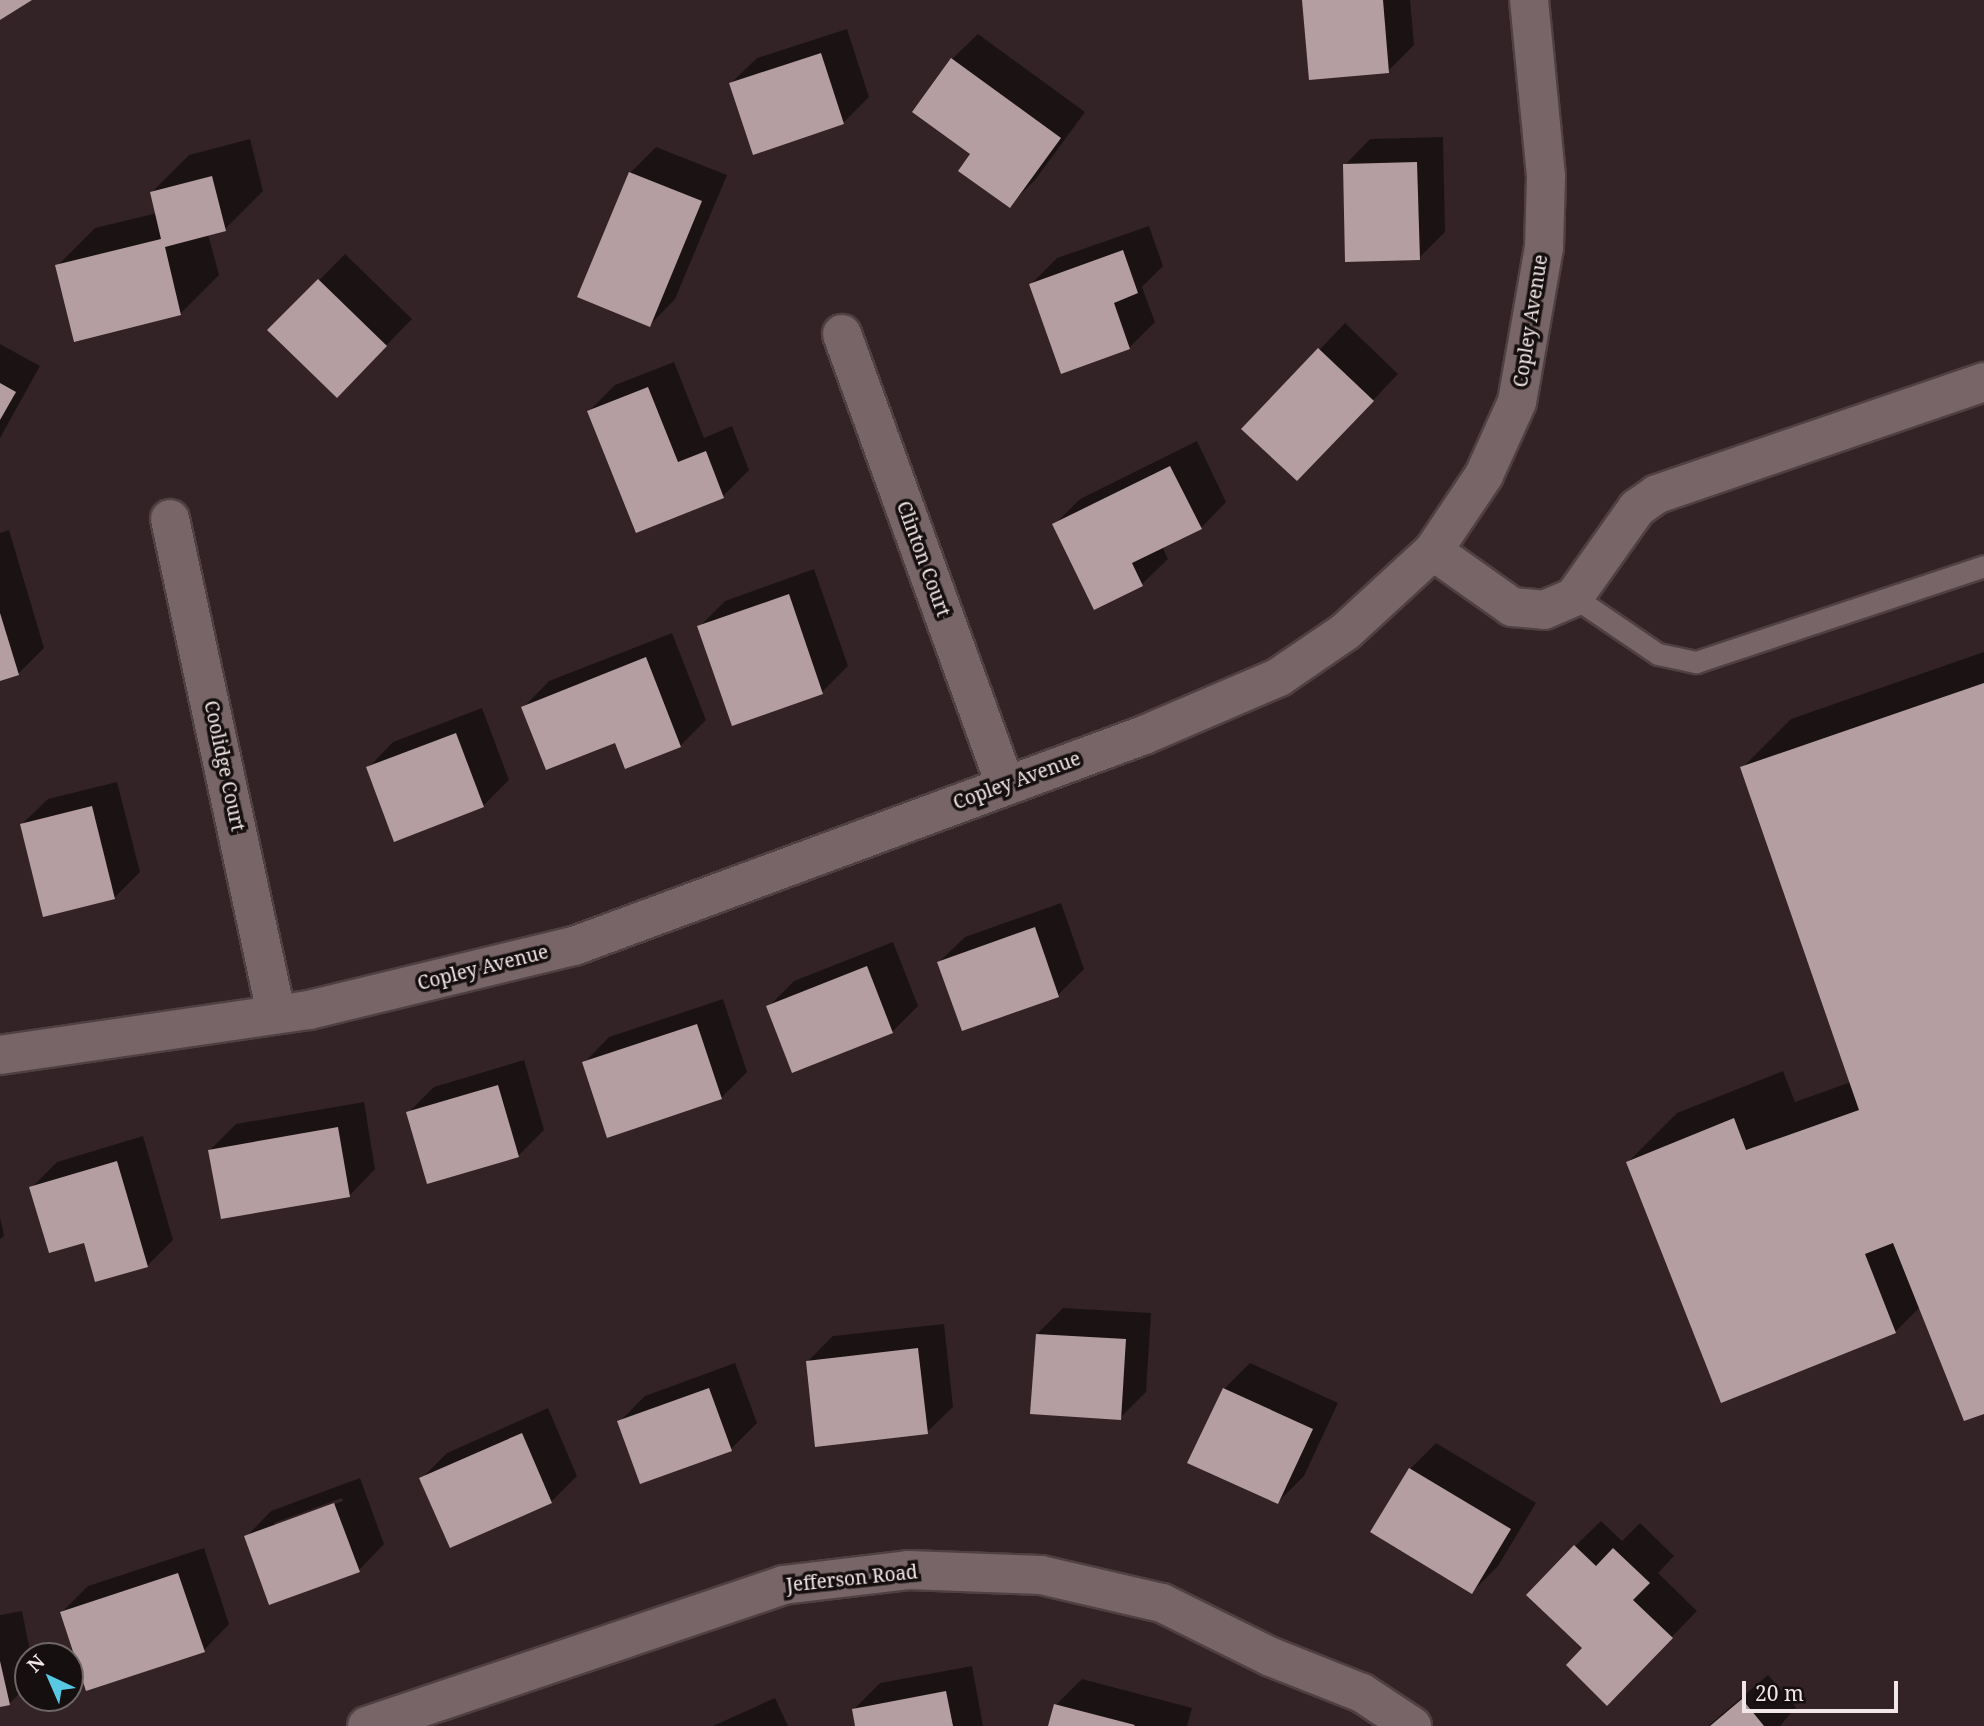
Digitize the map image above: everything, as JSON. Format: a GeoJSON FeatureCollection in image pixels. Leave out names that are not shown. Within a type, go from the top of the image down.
{"type":"FeatureCollection","features":[{"type":"Feature","properties":{"kind":"street","name":"Copley Avenue"},"geometry":{"type":"LineString","coordinates":[[0,1055],[309,1010],[575,946],[1005,784],[1144,735],[1279,677],[1345,632],[1433,551],[1496,454],[1517,402],[1528,356],[1544,248],[1546,176],[1529,0]]}},
{"type":"Feature","properties":{"kind":"street","name":"Clinton Court"},"geometry":{"type":"LineString","coordinates":[[842,334],[1005,784]]}},
{"type":"Feature","properties":{"kind":"street"},"geometry":{"type":"LineString","coordinates":[[1433,551],[1512,607],[1544,610],[1574,597],[1637,509],[1657,494],[1984,382]]}},
{"type":"Feature","properties":{"kind":"street","name":"Coolidge Court"},"geometry":{"type":"LineString","coordinates":[[170,519],[276,1013]]}},
{"type":"Feature","properties":{"kind":"street","name":"Jefferson Road"},"geometry":{"type":"LineString","coordinates":[[367,1726],[783,1584],[908,1570],[1041,1575],[1162,1603],[1271,1657],[1362,1692],[1412,1726]]}},
{"type":"Feature","properties":{"kind":"lane"},"geometry":{"type":"LineString","coordinates":[[1574,597],[1658,654],[1696,662],[1984,566]]}},
{"type":"Feature","properties":{"kind":"building"},"geometry":{"type":"Polygon","coordinates":[[[0,0],[32,0],[0,20],[0,0]]]}},
{"type":"Feature","properties":{"kind":"building"},"geometry":{"type":"Polygon","coordinates":[[[1302,0],[1383,0],[1389,73],[1309,80],[1302,0]]]}},
{"type":"Feature","properties":{"kind":"building"},"geometry":{"type":"Polygon","coordinates":[[[821,53],[844,124],[753,155],[729,83],[821,53]]]}},
{"type":"Feature","properties":{"kind":"building"},"geometry":{"type":"Polygon","coordinates":[[[951,58],[1061,138],[1010,208],[958,171],[970,154],[912,112],[951,58]]]}},
{"type":"Feature","properties":{"kind":"building"},"geometry":{"type":"Polygon","coordinates":[[[1417,162],[1420,260],[1345,262],[1343,164],[1417,162]]]}},
{"type":"Feature","properties":{"kind":"building"},"geometry":{"type":"Polygon","coordinates":[[[629,172],[702,201],[650,327],[577,297],[629,172]]]}},
{"type":"Feature","properties":{"kind":"building"},"geometry":{"type":"Polygon","coordinates":[[[212,176],[226,231],[165,247],[181,315],[74,342],[55,265],[161,239],[150,192],[212,176]]]}},
{"type":"Feature","properties":{"kind":"building"},"geometry":{"type":"Polygon","coordinates":[[[1123,250],[1138,293],[1114,303],[1130,349],[1061,374],[1029,284],[1123,250]]]}},
{"type":"Feature","properties":{"kind":"building"},"geometry":{"type":"Polygon","coordinates":[[[318,279],[387,346],[337,398],[267,330],[318,279]]]}},
{"type":"Feature","properties":{"kind":"building"},"geometry":{"type":"Polygon","coordinates":[[[1318,348],[1374,401],[1297,481],[1241,429],[1318,348]]]}},
{"type":"Feature","properties":{"kind":"building"},"geometry":{"type":"Polygon","coordinates":[[[0,383],[16,392],[0,420],[0,383]]]}},
{"type":"Feature","properties":{"kind":"building"},"geometry":{"type":"Polygon","coordinates":[[[648,387],[678,462],[706,451],[724,498],[636,533],[587,411],[648,387]]]}},
{"type":"Feature","properties":{"kind":"building"},"geometry":{"type":"Polygon","coordinates":[[[1170,466],[1202,529],[1132,563],[1143,586],[1094,610],[1052,524],[1170,466]]]}},
{"type":"Feature","properties":{"kind":"building"},"geometry":{"type":"Polygon","coordinates":[[[789,594],[823,694],[732,726],[697,626],[789,594]]]}},
{"type":"Feature","properties":{"kind":"building"},"geometry":{"type":"Polygon","coordinates":[[[0,613],[19,675],[0,681],[0,613]]]}},
{"type":"Feature","properties":{"kind":"building"},"geometry":{"type":"Polygon","coordinates":[[[646,657],[681,747],[625,769],[615,743],[546,770],[521,707],[646,657]]]}},
{"type":"Feature","properties":{"kind":"building"},"geometry":{"type":"Polygon","coordinates":[[[1984,683],[1984,1414],[1964,1421],[1893,1243],[1865,1254],[1896,1333],[1721,1403],[1626,1162],[1734,1118],[1746,1150],[1859,1110],[1740,767],[1984,683]]]}},
{"type":"Feature","properties":{"kind":"building"},"geometry":{"type":"Polygon","coordinates":[[[456,733],[484,807],[394,842],[366,767],[456,733]]]}},
{"type":"Feature","properties":{"kind":"building"},"geometry":{"type":"Polygon","coordinates":[[[92,806],[115,899],[43,917],[20,824],[92,806]]]}},
{"type":"Feature","properties":{"kind":"building"},"geometry":{"type":"Polygon","coordinates":[[[1035,927],[1059,997],[962,1031],[937,962],[1035,927]]]}},
{"type":"Feature","properties":{"kind":"building"},"geometry":{"type":"Polygon","coordinates":[[[867,966],[893,1033],[792,1073],[766,1006],[867,966]]]}},
{"type":"Feature","properties":{"kind":"building"},"geometry":{"type":"Polygon","coordinates":[[[697,1024],[722,1099],[607,1138],[582,1062],[697,1024]]]}},
{"type":"Feature","properties":{"kind":"building"},"geometry":{"type":"Polygon","coordinates":[[[498,1085],[519,1157],[427,1184],[406,1112],[498,1085]]]}},
{"type":"Feature","properties":{"kind":"building"},"geometry":{"type":"Polygon","coordinates":[[[338,1127],[350,1197],[221,1219],[208,1150],[338,1127]]]}},
{"type":"Feature","properties":{"kind":"building"},"geometry":{"type":"Polygon","coordinates":[[[117,1161],[148,1267],[95,1282],[84,1243],[49,1253],[29,1187],[117,1161]]]}},
{"type":"Feature","properties":{"kind":"building"},"geometry":{"type":"Polygon","coordinates":[[[1036,1334],[1126,1339],[1121,1420],[1030,1414],[1036,1334]]]}},
{"type":"Feature","properties":{"kind":"building"},"geometry":{"type":"Polygon","coordinates":[[[918,1348],[928,1434],[815,1447],[806,1361],[918,1348]]]}},
{"type":"Feature","properties":{"kind":"building"},"geometry":{"type":"Polygon","coordinates":[[[709,1388],[732,1451],[640,1484],[617,1421],[709,1388]]]}},
{"type":"Feature","properties":{"kind":"building"},"geometry":{"type":"Polygon","coordinates":[[[1223,1388],[1313,1429],[1278,1504],[1187,1463],[1223,1388]]]}},
{"type":"Feature","properties":{"kind":"building"},"geometry":{"type":"Polygon","coordinates":[[[522,1433],[552,1503],[450,1548],[419,1478],[522,1433]]]}},
{"type":"Feature","properties":{"kind":"building"},"geometry":{"type":"Polygon","coordinates":[[[1409,1468],[1511,1529],[1472,1594],[1370,1532],[1409,1468]]]}},
{"type":"Feature","properties":{"kind":"building"},"geometry":{"type":"Polygon","coordinates":[[[334,1503],[360,1572],[269,1605],[244,1536],[334,1503]]]}},
{"type":"Feature","properties":{"kind":"building"},"geometry":{"type":"Polygon","coordinates":[[[1574,1545],[1596,1566],[1613,1548],[1650,1583],[1633,1600],[1673,1638],[1607,1706],[1566,1665],[1582,1648],[1526,1595],[1574,1545]]]}},
{"type":"Feature","properties":{"kind":"building"},"geometry":{"type":"Polygon","coordinates":[[[178,1573],[205,1652],[86,1691],[84,1642],[70,1642],[60,1612],[178,1573]]]}},
{"type":"Feature","properties":{"kind":"building"},"geometry":{"type":"Polygon","coordinates":[[[0,1661],[10,1705],[0,1707],[0,1661]]]}},
{"type":"Feature","properties":{"kind":"building"},"geometry":{"type":"Polygon","coordinates":[[[946,1691],[953,1726],[855,1726],[852,1709],[946,1691]]]}},
{"type":"Feature","properties":{"kind":"building"},"geometry":{"type":"Polygon","coordinates":[[[1742,1699],[1764,1726],[1710,1726],[1742,1699]]]}},
{"type":"Feature","properties":{"kind":"building"},"geometry":{"type":"Polygon","coordinates":[[[1054,1704],[1135,1725],[1048,1726],[1054,1704]]]}}]}
